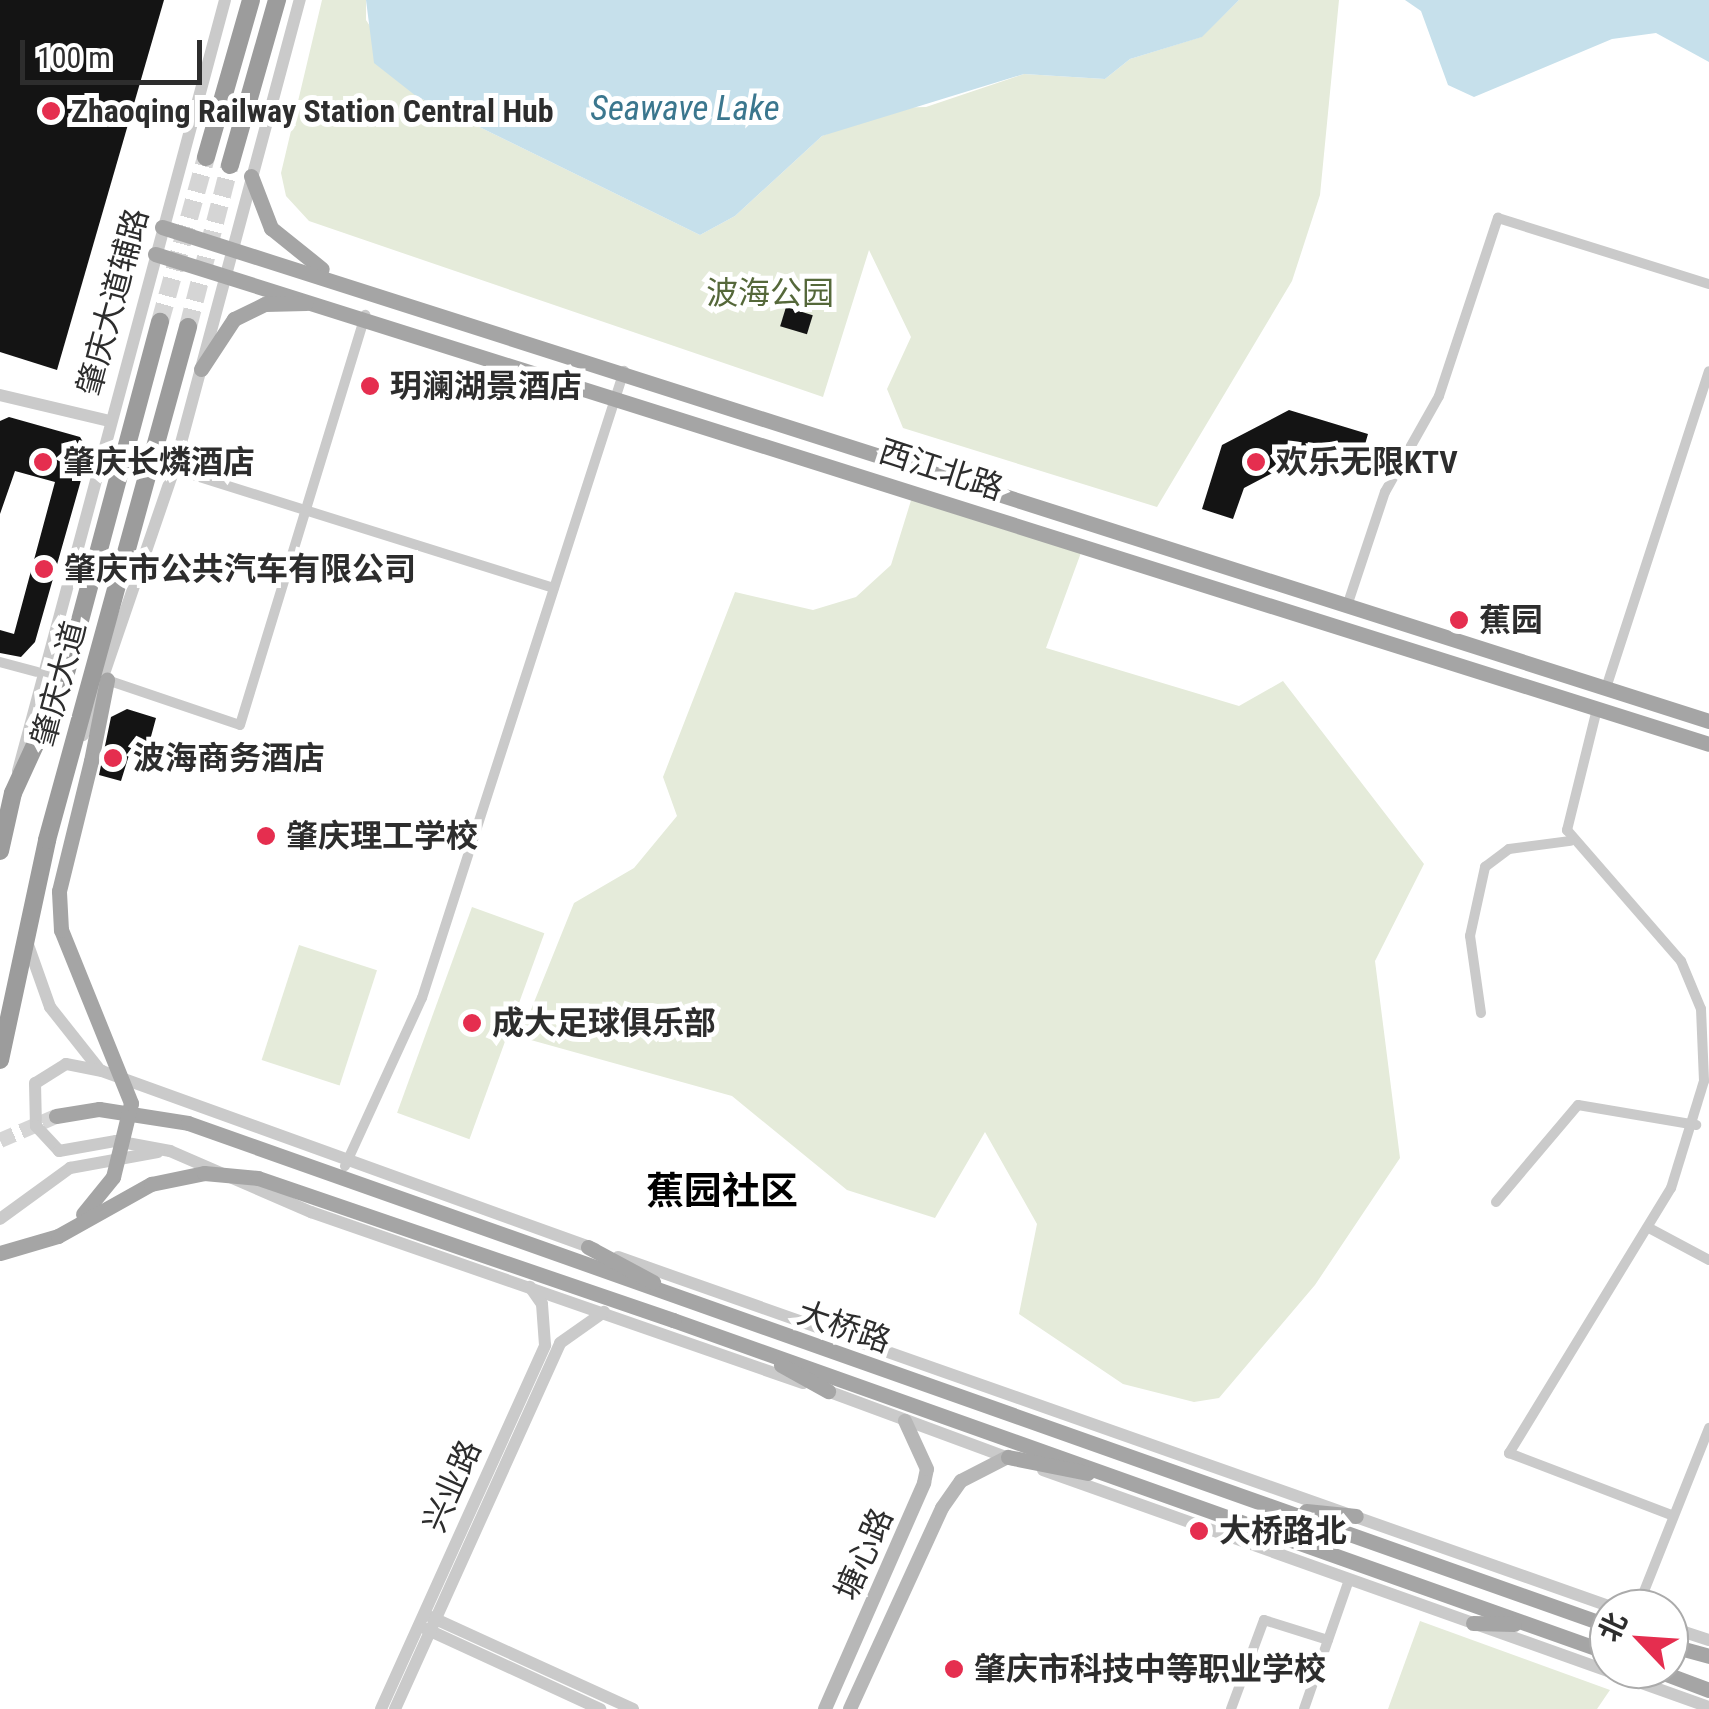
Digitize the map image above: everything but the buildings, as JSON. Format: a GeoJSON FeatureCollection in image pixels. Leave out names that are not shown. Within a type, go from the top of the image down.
{"type":"FeatureCollection","features":[{"type":"Feature","properties":{"kind":"highway"},"geometry":{"type":"LineString","coordinates":[[206,157],[251,0]]}},
{"type":"Feature","properties":{"kind":"highway"},"geometry":{"type":"LineString","coordinates":[[230,165],[277,0]]}},
{"type":"Feature","properties":{"kind":"highway","name":"肇庆大道"},"geometry":{"type":"LineString","coordinates":[[0,851],[14,793],[63,684],[160,322]]}},
{"type":"Feature","properties":{"kind":"highway","name":"肇庆大道"},"geometry":{"type":"LineString","coordinates":[[0,1060],[64,777],[188,328]]}},
{"type":"Feature","properties":{"kind":"main road"},"geometry":{"type":"LineString","coordinates":[[201,369],[248,310],[326,303],[334,277],[271,228],[251,176]]}},
{"type":"Feature","properties":{"kind":"main road","name":"西江北路"},"geometry":{"type":"LineString","coordinates":[[162,227],[334,277],[1709,720]]}},
{"type":"Feature","properties":{"kind":"main road","name":"西江北路"},"geometry":{"type":"LineString","coordinates":[[155,254],[366,315],[1709,744]]}},
{"type":"Feature","properties":{"kind":"main road"},"geometry":{"type":"LineString","coordinates":[[1246,595],[1253,573]]}},
{"type":"Feature","properties":{"kind":"main road"},"geometry":{"type":"LineString","coordinates":[[58,1236],[113,1177],[129,1133],[127,1086],[61,930],[58,891],[92,761],[107,680]]}},
{"type":"Feature","properties":{"kind":"main road"},"geometry":{"type":"LineString","coordinates":[[0,825],[14,793]]}},
{"type":"Feature","properties":{"kind":"main road","name":"大桥路"},"geometry":{"type":"LineString","coordinates":[[56,1116],[99,1110],[188,1122],[1589,1619]]}},
{"type":"Feature","properties":{"kind":"main road","name":"大桥路"},"geometry":{"type":"LineString","coordinates":[[0,1253],[58,1236],[151,1184],[204,1173],[258,1178],[1142,1484],[1589,1646]]}},
{"type":"Feature","properties":{"kind":"main road"},"geometry":{"type":"LineString","coordinates":[[588,1247],[720,1312]]}},
{"type":"Feature","properties":{"kind":"main road"},"geometry":{"type":"LineString","coordinates":[[748,1346],[828,1391]]}},
{"type":"Feature","properties":{"kind":"main road","name":"塘心路"},"geometry":{"type":"LineString","coordinates":[[825,1709],[924,1483],[927,1468],[905,1421]]}},
{"type":"Feature","properties":{"kind":"main road"},"geometry":{"type":"LineString","coordinates":[[1008,1457],[1142,1484]]}},
{"type":"Feature","properties":{"kind":"main road","name":"塘心路"},"geometry":{"type":"LineString","coordinates":[[850,1709],[942,1508],[962,1481],[1008,1457]]}},
{"type":"Feature","properties":{"kind":"main road"},"geometry":{"type":"LineString","coordinates":[[1282,1509],[1356,1516]]}},
{"type":"Feature","properties":{"kind":"main road"},"geometry":{"type":"LineString","coordinates":[[1473,1623],[1529,1624]]}},
{"type":"Feature","properties":{"kind":"street","name":"肇庆大道辅路"},"geometry":{"type":"LineString","coordinates":[[14,793],[37,672],[225,0]]}},
{"type":"Feature","properties":{"kind":"street"},"geometry":{"type":"LineString","coordinates":[[64,777],[107,680],[174,468],[300,0]]}},
{"type":"Feature","properties":{"kind":"street"},"geometry":{"type":"LineString","coordinates":[[1348,603],[1385,492],[1439,396],[1498,218],[1709,284]]}},
{"type":"Feature","properties":{"kind":"street"},"geometry":{"type":"LineString","coordinates":[[107,680],[240,725],[302,509],[366,315]]}},
{"type":"Feature","properties":{"kind":"street"},"geometry":{"type":"LineString","coordinates":[[345,1166],[422,998],[624,371]]}},
{"type":"Feature","properties":{"kind":"street"},"geometry":{"type":"LineString","coordinates":[[1606,688],[1709,371]]}},
{"type":"Feature","properties":{"kind":"street"},"geometry":{"type":"LineString","coordinates":[[0,395],[109,422]]}},
{"type":"Feature","properties":{"kind":"street"},"geometry":{"type":"LineString","coordinates":[[174,468],[554,588]]}},
{"type":"Feature","properties":{"kind":"street"},"geometry":{"type":"LineString","coordinates":[[0,662],[37,672]]}},
{"type":"Feature","properties":{"kind":"street"},"geometry":{"type":"LineString","coordinates":[[1570,842],[1597,709]]}},
{"type":"Feature","properties":{"kind":"street"},"geometry":{"type":"LineString","coordinates":[[1481,1013],[1470,936],[1486,867],[1509,849],[1570,842]]}},
{"type":"Feature","properties":{"kind":"street"},"geometry":{"type":"LineString","coordinates":[[1570,842],[1681,961],[1707,1054],[1696,1125],[1649,1228],[1509,1453],[1671,1516]]}},
{"type":"Feature","properties":{"kind":"street"},"geometry":{"type":"LineString","coordinates":[[26,939],[50,1007],[102,1071]]}},
{"type":"Feature","properties":{"kind":"street"},"geometry":{"type":"LineString","coordinates":[[1589,1599],[588,1247],[345,1166],[102,1071],[66,1064],[41,1076],[32,1097],[43,1140],[59,1151],[116,1141],[170,1151],[310,1212],[828,1391],[1709,1707]]}},
{"type":"Feature","properties":{"kind":"street"},"geometry":{"type":"LineString","coordinates":[[1496,1202],[1578,1105],[1696,1125]]}},
{"type":"Feature","properties":{"kind":"street"},"geometry":{"type":"LineString","coordinates":[[0,1219],[70,1168],[170,1151]]}},
{"type":"Feature","properties":{"kind":"street"},"geometry":{"type":"LineString","coordinates":[[1649,1228],[1709,1260]]}},
{"type":"Feature","properties":{"kind":"street","name":"兴业路"},"geometry":{"type":"LineString","coordinates":[[394,1709],[545,1345],[542,1304],[528,1285]]}},
{"type":"Feature","properties":{"kind":"street","name":"兴业路"},"geometry":{"type":"LineString","coordinates":[[380,1709],[428,1622],[560,1343],[604,1312]]}},
{"type":"Feature","properties":{"kind":"street"},"geometry":{"type":"LineString","coordinates":[[1644,1589],[1709,1428]]}},
{"type":"Feature","properties":{"kind":"street"},"geometry":{"type":"LineString","coordinates":[[1304,1709],[1349,1580]]}},
{"type":"Feature","properties":{"kind":"street"},"geometry":{"type":"LineString","coordinates":[[1231,1709],[1264,1620],[1328,1640]]}},
{"type":"Feature","properties":{"kind":"street"},"geometry":{"type":"LineString","coordinates":[[428,1622],[600,1709]]}},
{"type":"Feature","properties":{"kind":"street"},"geometry":{"type":"LineString","coordinates":[[428,1622],[634,1709]]}},
{"type":"Feature","properties":{"kind":"green space","name":"波海公园"},"geometry":{"type":"Polygon","coordinates":[[[322,0],[366,0],[366,20],[416,96],[700,235],[735,216],[822,136],[890,108],[926,107],[1024,74],[1105,79],[1130,59],[1201,37],[1239,0],[1339,0],[1320,195],[1292,281],[1157,507],[903,428],[887,389],[911,337],[869,250],[823,397],[309,221],[286,196],[281,173],[322,0]]]}},
{"type":"Feature","properties":{"kind":"green space"},"geometry":{"type":"Polygon","coordinates":[[[913,494],[1082,550],[1046,648],[1239,706],[1283,681],[1424,864],[1375,961],[1400,1158],[1315,1285],[1219,1398],[1194,1402],[1123,1384],[1019,1314],[1037,1224],[985,1132],[935,1218],[847,1190],[732,1096],[520,1037],[574,903],[634,868],[677,816],[663,777],[735,592],[813,610],[856,597],[891,565],[913,494]]]}},
{"type":"Feature","properties":{"kind":"green space","name":"成大足球俱乐部"},"geometry":{"type":"Polygon","coordinates":[[[472,907],[544,933],[469,1139],[397,1113],[472,907]]]}},
{"type":"Feature","properties":{"kind":"green space"},"geometry":{"type":"Polygon","coordinates":[[[299,945],[377,970],[340,1085],[262,1060],[299,945]]]}},
{"type":"Feature","properties":{"kind":"green space"},"geometry":{"type":"Polygon","coordinates":[[[1420,1621],[1589,1682],[1589,1689],[1610,1690],[1597,1709],[1388,1709],[1420,1621]]]}},
{"type":"Feature","properties":{"kind":"water","name":"Seawave Lake"},"geometry":{"type":"Polygon","coordinates":[[[366,0],[1239,0],[1202,37],[1130,59],[1105,79],[1024,74],[822,136],[735,216],[700,235],[416,96],[374,63],[366,0]]]}},
{"type":"Feature","properties":{"kind":"water"},"geometry":{"type":"Polygon","coordinates":[[[1405,0],[1709,0],[1709,62],[1656,33],[1612,39],[1474,97],[1448,85],[1421,11],[1405,0]]]}},
{"type":"Feature","properties":{"kind":"tunnel"},"geometry":{"type":"LineString","coordinates":[[160,322],[206,157]]}},
{"type":"Feature","properties":{"kind":"tunnel"},"geometry":{"type":"LineString","coordinates":[[188,327],[230,165]]}},
{"type":"Feature","properties":{"kind":"tunnel"},"geometry":{"type":"LineString","coordinates":[[0,1140],[56,1116]]}},
{"type":"Feature","properties":{"kind":"place","name":"Zhaoqing Railway Station Central Hub"},"geometry":{"type":"Point","coordinates":[51,111]}},
{"type":"Feature","properties":{"kind":"place","name":"玥澜湖景酒店"},"geometry":{"type":"Point","coordinates":[370,386]}},
{"type":"Feature","properties":{"kind":"place","name":"肇庆长燐酒店"},"geometry":{"type":"Point","coordinates":[43,462]}},
{"type":"Feature","properties":{"kind":"place","name":"欢乐无限KTV"},"geometry":{"type":"Point","coordinates":[1256,462]}},
{"type":"Feature","properties":{"kind":"place","name":"肇庆市公共汽车有限公司"},"geometry":{"type":"Point","coordinates":[44,569]}},
{"type":"Feature","properties":{"kind":"place","name":"蕉园"},"geometry":{"type":"Point","coordinates":[1459,620]}},
{"type":"Feature","properties":{"kind":"place","name":"波海商务酒店"},"geometry":{"type":"Point","coordinates":[113,758]}},
{"type":"Feature","properties":{"kind":"place","name":"肇庆理工学校"},"geometry":{"type":"Point","coordinates":[266,836]}},
{"type":"Feature","properties":{"kind":"place","name":"成大足球俱乐部"},"geometry":{"type":"Point","coordinates":[472,1023]}},
{"type":"Feature","properties":{"kind":"place","name":"大桥路北"},"geometry":{"type":"Point","coordinates":[1199,1531]}},
{"type":"Feature","properties":{"kind":"place","name":"肇庆市科技中等职业学校"},"geometry":{"type":"Point","coordinates":[954,1669]}},
{"type":"Feature","properties":{"kind":"district","name":"蕉园社区"},"geometry":{"type":"Point","coordinates":[722,1192]}}]}
